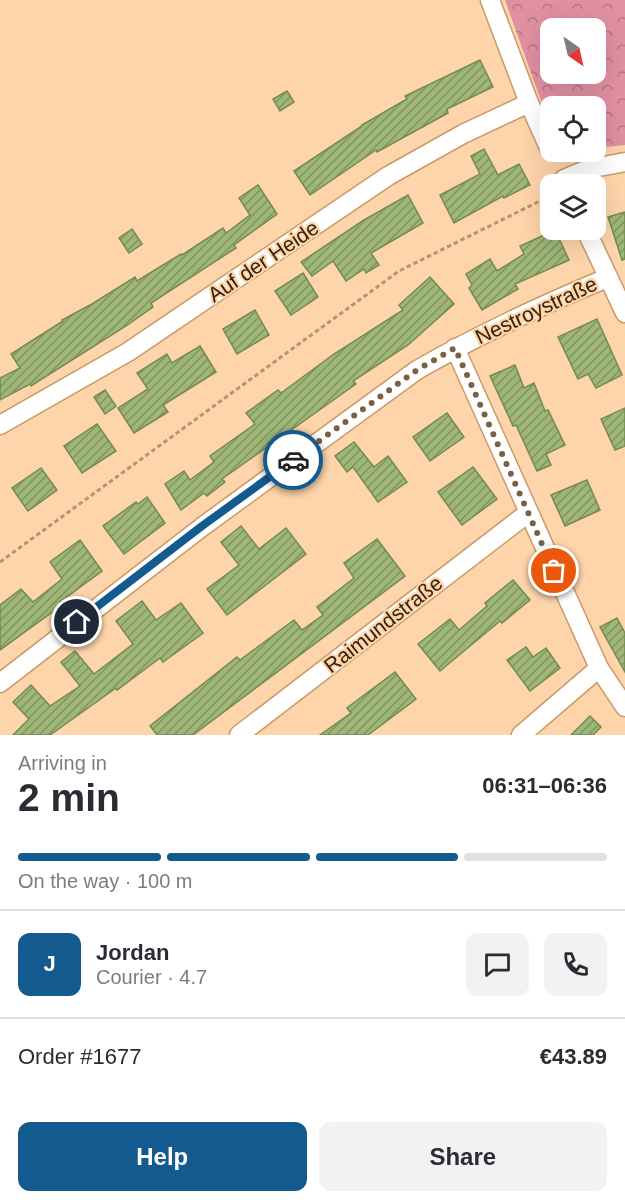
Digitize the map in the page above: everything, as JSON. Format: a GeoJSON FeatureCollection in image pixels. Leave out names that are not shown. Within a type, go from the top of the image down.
{"type":"FeatureCollection","features":[{"type":"Feature","properties":{"kind":"street"},"geometry":{"type":"LineString","coordinates":[[490,0],[540,126]]}},
{"type":"Feature","properties":{"kind":"street","name":"Auf der Heide"},"geometry":{"type":"LineString","coordinates":[[0,425],[128,352],[388,176],[463,134],[530,103]]}},
{"type":"Feature","properties":{"kind":"street"},"geometry":{"type":"LineString","coordinates":[[579,174],[588,169],[625,162]]}},
{"type":"Feature","properties":{"kind":"street"},"geometry":{"type":"LineString","coordinates":[[590,240],[625,313]]}},
{"type":"Feature","properties":{"kind":"street","name":"Nestroystraße"},"geometry":{"type":"LineString","coordinates":[[0,683],[202,526],[417,370],[455,348],[570,293],[607,278]]}},
{"type":"Feature","properties":{"kind":"street"},"geometry":{"type":"LineString","coordinates":[[455,348],[599,668],[625,706]]}},
{"type":"Feature","properties":{"kind":"street","name":"Raimundstraße"},"geometry":{"type":"LineString","coordinates":[[239,735],[528,513]]}},
{"type":"Feature","properties":{"kind":"street"},"geometry":{"type":"LineString","coordinates":[[521,735],[599,668]]}},
{"type":"Feature","properties":{"kind":"path"},"geometry":{"type":"LineString","coordinates":[[0,562],[399,272],[540,201]]}},
{"type":"Feature","properties":{"kind":"green space"},"geometry":{"type":"Polygon","coordinates":[[[505,0],[625,0],[625,145],[606,147],[606,96],[540,96],[540,98],[505,0]]]}},
{"type":"Feature","properties":{"kind":"building"},"geometry":{"type":"Polygon","coordinates":[[[480,60],[493,87],[447,109],[448,113],[377,152],[376,150],[310,195],[294,171],[362,125],[407,99],[405,96],[480,60]]]}},
{"type":"Feature","properties":{"kind":"building"},"geometry":{"type":"Polygon","coordinates":[[[287,91],[294,102],[280,111],[273,99],[287,91]]]}},
{"type":"Feature","properties":{"kind":"building"},"geometry":{"type":"Polygon","coordinates":[[[484,149],[498,175],[519,164],[530,185],[504,198],[503,196],[454,223],[440,195],[480,174],[471,156],[484,149]]]}},
{"type":"Feature","properties":{"kind":"building"},"geometry":{"type":"Polygon","coordinates":[[[258,185],[277,214],[234,245],[236,248],[151,303],[153,307],[126,326],[31,386],[30,384],[0,400],[0,378],[20,368],[11,354],[62,320],[135,277],[137,281],[223,228],[226,233],[250,215],[239,198],[258,185]]]}},
{"type":"Feature","properties":{"kind":"building"},"geometry":{"type":"Polygon","coordinates":[[[408,195],[423,223],[371,253],[379,265],[366,273],[364,269],[346,281],[333,261],[312,276],[301,262],[364,220],[408,195]]]}},
{"type":"Feature","properties":{"kind":"building"},"geometry":{"type":"Polygon","coordinates":[[[625,212],[625,259],[622,260],[608,217],[625,212]]]}},
{"type":"Feature","properties":{"kind":"building"},"geometry":{"type":"Polygon","coordinates":[[[132,229],[142,244],[129,253],[119,238],[132,229]]]}},
{"type":"Feature","properties":{"kind":"building"},"geometry":{"type":"Polygon","coordinates":[[[540,237],[540,240],[560,240],[569,260],[515,284],[518,289],[482,310],[469,288],[472,285],[466,274],[490,259],[497,271],[524,254],[520,246],[540,237]]]}},
{"type":"Feature","properties":{"kind":"building"},"geometry":{"type":"Polygon","coordinates":[[[303,273],[318,297],[291,315],[275,291],[303,273]]]}},
{"type":"Feature","properties":{"kind":"building"},"geometry":{"type":"Polygon","coordinates":[[[430,277],[454,304],[408,345],[353,381],[356,384],[222,479],[225,482],[207,496],[204,493],[181,510],[165,484],[184,471],[190,480],[214,462],[210,456],[255,424],[246,413],[278,390],[281,393],[334,354],[403,310],[399,305],[430,277]]]}},
{"type":"Feature","properties":{"kind":"building"},"geometry":{"type":"Polygon","coordinates":[[[255,310],[269,335],[237,354],[223,329],[255,310]]]}},
{"type":"Feature","properties":{"kind":"building"},"geometry":{"type":"Polygon","coordinates":[[[597,319],[622,375],[596,388],[588,374],[578,379],[558,337],[597,319]]]}},
{"type":"Feature","properties":{"kind":"building"},"geometry":{"type":"Polygon","coordinates":[[[200,346],[216,372],[163,405],[168,412],[134,433],[118,408],[148,389],[137,373],[167,354],[172,363],[200,346]]]}},
{"type":"Feature","properties":{"kind":"building"},"geometry":{"type":"Polygon","coordinates":[[[515,365],[524,388],[534,383],[545,411],[548,410],[565,445],[546,454],[551,465],[537,471],[490,376],[515,365]]]}},
{"type":"Feature","properties":{"kind":"building"},"geometry":{"type":"Polygon","coordinates":[[[105,390],[116,406],[105,414],[94,397],[105,390]]]}},
{"type":"Feature","properties":{"kind":"building"},"geometry":{"type":"Polygon","coordinates":[[[625,408],[625,446],[615,450],[601,419],[625,408]]]}},
{"type":"Feature","properties":{"kind":"building"},"geometry":{"type":"Polygon","coordinates":[[[447,413],[464,437],[430,461],[413,437],[447,413]]]}},
{"type":"Feature","properties":{"kind":"building"},"geometry":{"type":"Polygon","coordinates":[[[97,424],[116,451],[82,473],[64,446],[97,424]]]}},
{"type":"Feature","properties":{"kind":"building"},"geometry":{"type":"Polygon","coordinates":[[[354,442],[374,467],[388,456],[407,482],[378,502],[353,467],[347,472],[335,456],[354,442]]]}},
{"type":"Feature","properties":{"kind":"building"},"geometry":{"type":"Polygon","coordinates":[[[473,467],[497,499],[462,525],[438,492],[473,467]]]}},
{"type":"Feature","properties":{"kind":"building"},"geometry":{"type":"Polygon","coordinates":[[[41,468],[57,490],[28,511],[12,488],[41,468]]]}},
{"type":"Feature","properties":{"kind":"building"},"geometry":{"type":"Polygon","coordinates":[[[587,480],[600,510],[565,526],[551,495],[587,480]]]}},
{"type":"Feature","properties":{"kind":"building"},"geometry":{"type":"Polygon","coordinates":[[[147,497],[165,523],[124,554],[103,526],[136,502],[138,504],[147,497]]]}},
{"type":"Feature","properties":{"kind":"building"},"geometry":{"type":"Polygon","coordinates":[[[241,526],[259,549],[286,528],[306,554],[227,615],[207,589],[239,565],[221,542],[241,526]]]}},
{"type":"Feature","properties":{"kind":"building"},"geometry":{"type":"Polygon","coordinates":[[[377,539],[405,576],[193,735],[157,735],[150,726],[237,657],[240,660],[294,620],[302,630],[323,615],[317,607],[354,578],[344,563],[377,539]]]}},
{"type":"Feature","properties":{"kind":"building"},"geometry":{"type":"Polygon","coordinates":[[[80,540],[102,571],[60,602],[62,605],[0,650],[0,605],[21,589],[33,602],[62,579],[50,562],[80,540]]]}},
{"type":"Feature","properties":{"kind":"building"},"geometry":{"type":"Polygon","coordinates":[[[513,580],[530,600],[502,623],[500,621],[440,671],[418,644],[450,619],[459,630],[487,606],[485,603],[513,580]]]}},
{"type":"Feature","properties":{"kind":"building"},"geometry":{"type":"Polygon","coordinates":[[[142,601],[156,620],[181,603],[203,633],[163,662],[160,658],[50,735],[13,735],[29,719],[13,702],[31,685],[50,706],[80,686],[61,662],[75,651],[94,674],[133,644],[116,621],[142,601]]]}},
{"type":"Feature","properties":{"kind":"building"},"geometry":{"type":"Polygon","coordinates":[[[617,618],[625,633],[625,672],[600,627],[617,618]]]}},
{"type":"Feature","properties":{"kind":"building"},"geometry":{"type":"Polygon","coordinates":[[[526,647],[533,657],[546,648],[560,668],[530,691],[507,660],[526,647]]]}},
{"type":"Feature","properties":{"kind":"building"},"geometry":{"type":"Polygon","coordinates":[[[395,672],[416,699],[368,735],[320,735],[351,713],[347,708],[395,672]]]}},
{"type":"Feature","properties":{"kind":"building"},"geometry":{"type":"Polygon","coordinates":[[[590,716],[601,727],[593,735],[571,735],[590,716]]]}},
{"type":"Feature","properties":{"kind":"way so far"},"geometry":{"type":"LineString","coordinates":[[293,460],[417,370],[455,348],[554,571]]}},
{"type":"Feature","properties":{"kind":"route"},"geometry":{"type":"LineString","coordinates":[[77,622],[202,526],[293,460]]}}]}
